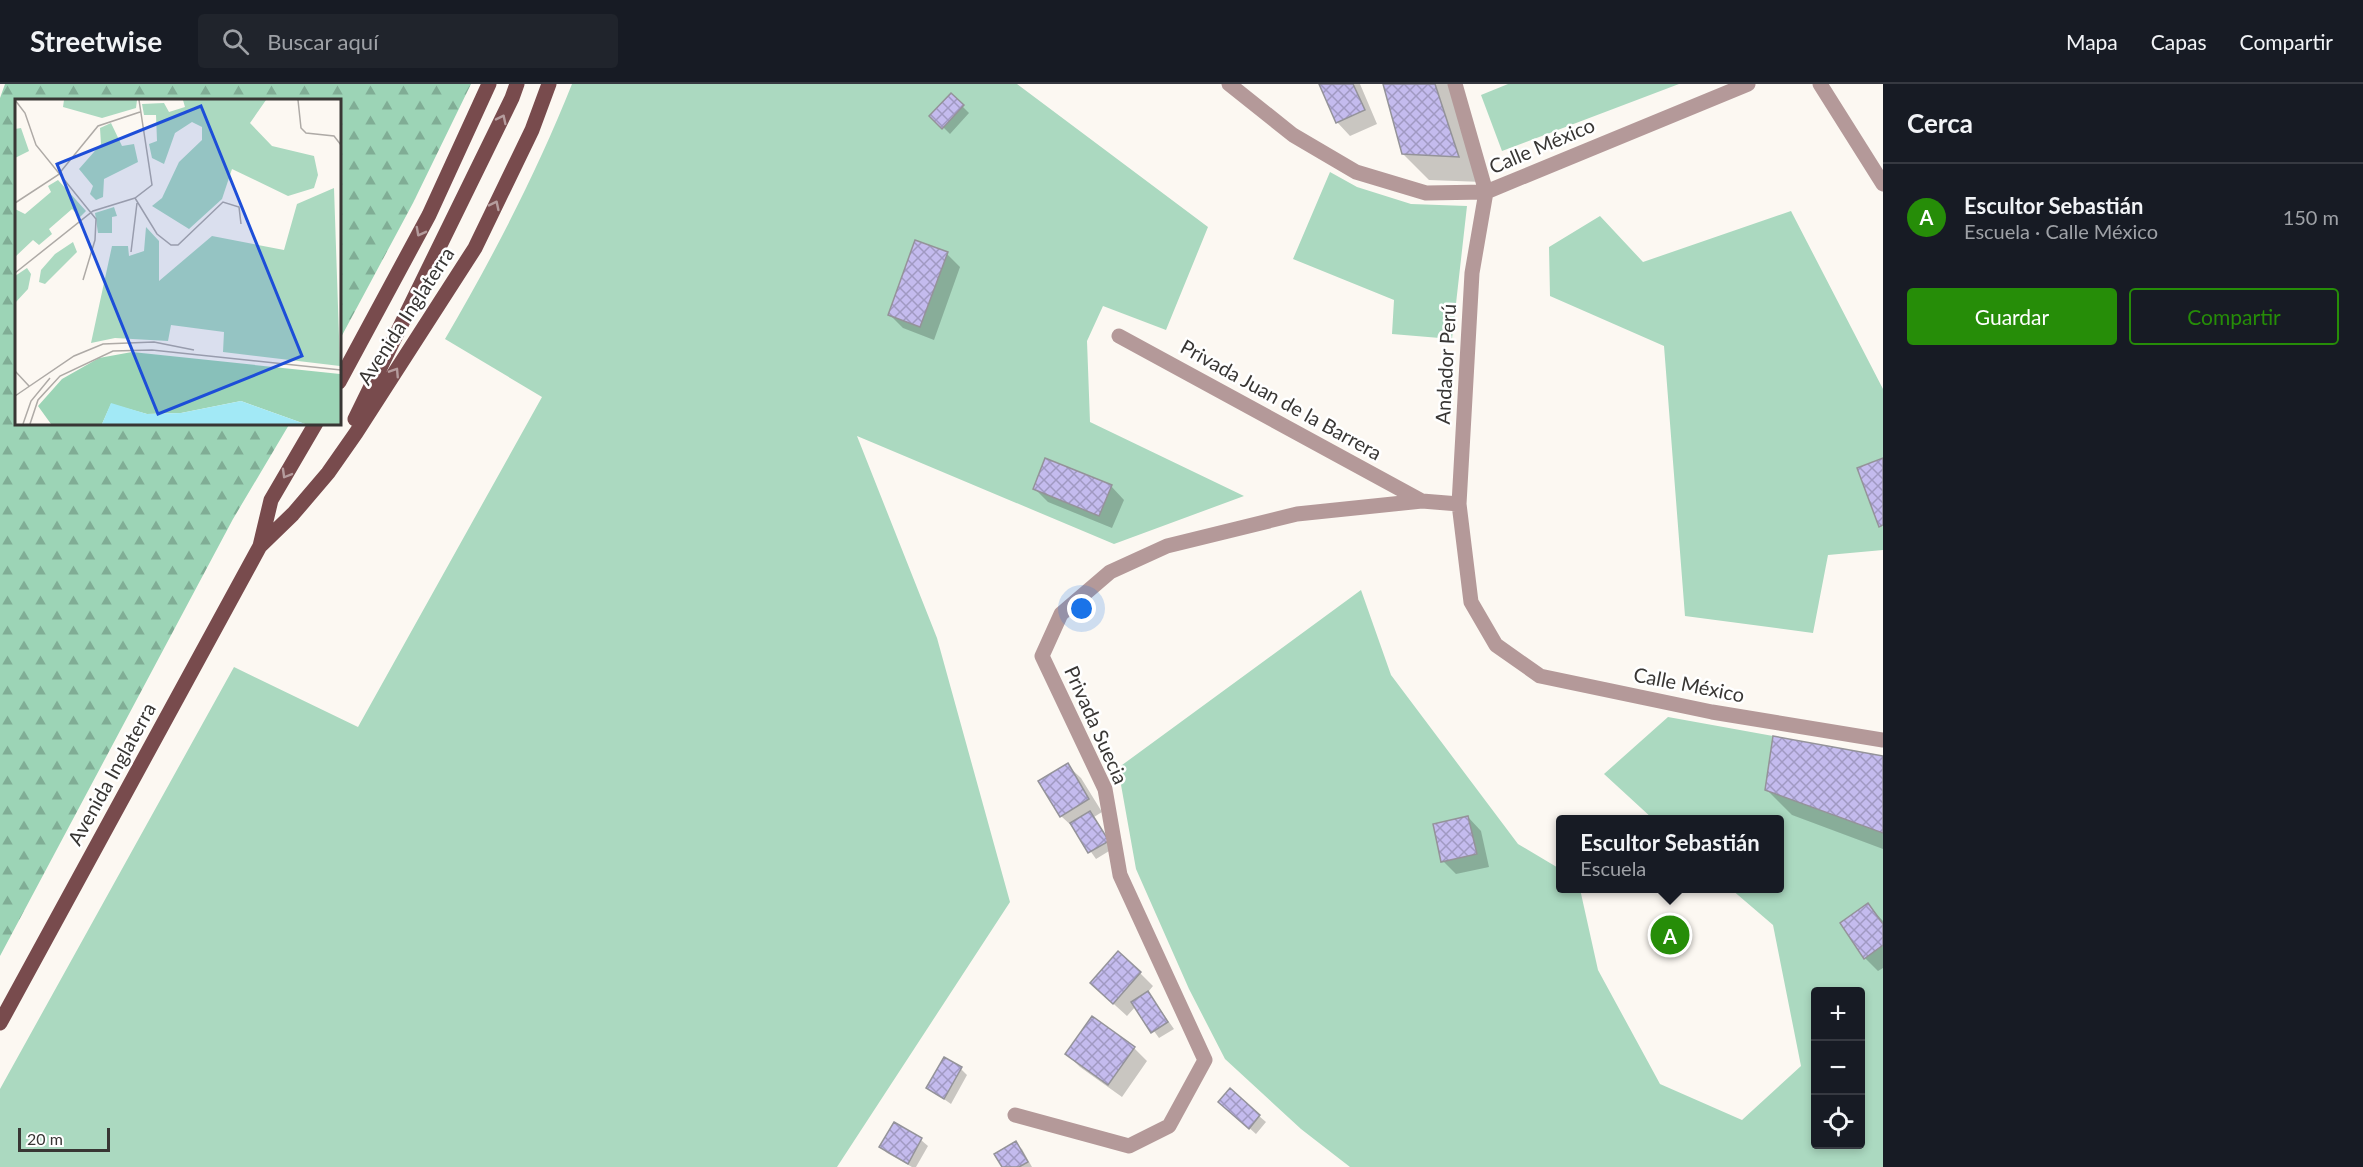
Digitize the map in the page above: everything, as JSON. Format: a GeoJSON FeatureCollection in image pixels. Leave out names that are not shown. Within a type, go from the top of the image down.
{"type":"FeatureCollection","features":[{"type":"Feature","properties":{"kind":"main road","name":"Avenida Inglaterra"},"geometry":{"type":"LineString","coordinates":[[340,380],[429,215],[489,84]]}},
{"type":"Feature","properties":{"kind":"main road"},"geometry":{"type":"LineString","coordinates":[[328,473],[447,235],[513,98],[516,84]]}},
{"type":"Feature","properties":{"kind":"main road","name":"Avenida Inglaterra"},"geometry":{"type":"LineString","coordinates":[[260,546],[293,514],[328,473],[356,434],[475,248],[532,130],[549,84]]}},
{"type":"Feature","properties":{"kind":"main road","name":"Avenida Inglaterra"},"geometry":{"type":"LineString","coordinates":[[0,1023],[260,546],[271,500],[315,424]]}},
{"type":"Feature","properties":{"kind":"street","name":"Calle México"},"geometry":{"type":"LineString","coordinates":[[1229,84],[1293,135],[1356,172],[1426,193],[1486,192],[1748,84]]}},
{"type":"Feature","properties":{"kind":"street","name":"Andador Perú"},"geometry":{"type":"LineString","coordinates":[[1455,84],[1486,192],[1472,273],[1459,504],[1471,602],[1496,645]]}},
{"type":"Feature","properties":{"kind":"street"},"geometry":{"type":"LineString","coordinates":[[1820,84],[1883,184]]}},
{"type":"Feature","properties":{"kind":"street","name":"Privada Juan de la Barrera"},"geometry":{"type":"LineString","coordinates":[[1119,336],[1422,501]]}},
{"type":"Feature","properties":{"kind":"street","name":"Privada Suecia"},"geometry":{"type":"LineString","coordinates":[[1015,1115],[1129,1146],[1169,1126],[1205,1060],[1120,875],[1105,789],[1042,656],[1061,614],[1110,572],[1167,546],[1297,514],[1422,501],[1459,504]]}},
{"type":"Feature","properties":{"kind":"street","name":"Calle México"},"geometry":{"type":"LineString","coordinates":[[1496,645],[1540,676],[1712,712],[1883,740]]}},
{"type":"Feature","properties":{"kind":"green space"},"geometry":{"type":"Polygon","coordinates":[[[5,84],[471,84],[413,203],[340,339],[340,99],[15,99],[15,424],[289,424],[233,519],[0,956],[0,98],[5,84]]]}},
{"type":"Feature","properties":{"kind":"green space"},"geometry":{"type":"Polygon","coordinates":[[[572,84],[1017,84],[1208,227],[1166,330],[1103,306],[1087,341],[1090,422],[1244,496],[1114,544],[857,436],[937,638],[1010,902],[837,1167],[0,1167],[0,1089],[234,667],[358,727],[542,397],[445,339],[513,214],[572,84]]]}},
{"type":"Feature","properties":{"kind":"green space"},"geometry":{"type":"Polygon","coordinates":[[[1508,84],[1679,84],[1502,151],[1481,95],[1508,84]]]}},
{"type":"Feature","properties":{"kind":"green space"},"geometry":{"type":"Polygon","coordinates":[[[1330,172],[1357,187],[1411,204],[1467,206],[1452,339],[1392,334],[1394,300],[1293,259],[1330,172]]]}},
{"type":"Feature","properties":{"kind":"green space"},"geometry":{"type":"Polygon","coordinates":[[[1791,211],[1883,389],[1883,550],[1828,555],[1813,633],[1685,616],[1664,346],[1550,296],[1549,247],[1600,216],[1643,262],[1791,211]]]}},
{"type":"Feature","properties":{"kind":"green space"},"geometry":{"type":"Polygon","coordinates":[[[1361,590],[1391,675],[1518,844],[1556,867],[1556,893],[1581,893],[1598,970],[1660,1084],[1742,1120],[1801,1066],[1773,925],[1736,893],[1784,893],[1784,815],[1649,815],[1604,774],[1668,717],[1773,736],[1765,790],[1883,833],[1883,1167],[1350,1167],[1301,1129],[1225,1059],[1189,989],[1136,869],[1118,768],[1361,590]]]}},
{"type":"Feature","properties":{"kind":"building"},"geometry":{"type":"Polygon","coordinates":[[[1319,84],[1353,84],[1365,110],[1336,123],[1319,84]]]}},
{"type":"Feature","properties":{"kind":"building"},"geometry":{"type":"Polygon","coordinates":[[[1383,84],[1435,84],[1459,157],[1402,154],[1383,84]]]}},
{"type":"Feature","properties":{"kind":"building"},"geometry":{"type":"Polygon","coordinates":[[[951,93],[964,105],[942,129],[929,116],[951,93]]]}},
{"type":"Feature","properties":{"kind":"building"},"geometry":{"type":"Polygon","coordinates":[[[915,240],[948,252],[920,327],[888,315],[915,240]]]}},
{"type":"Feature","properties":{"kind":"building"},"geometry":{"type":"Polygon","coordinates":[[[1045,458],[1112,485],[1099,516],[1033,489],[1045,458]]]}},
{"type":"Feature","properties":{"kind":"building"},"geometry":{"type":"Polygon","coordinates":[[[1883,458],[1883,525],[1879,527],[1857,468],[1883,458]]]}},
{"type":"Feature","properties":{"kind":"building"},"geometry":{"type":"Polygon","coordinates":[[[1773,736],[1883,756],[1883,833],[1765,790],[1773,736]]]}},
{"type":"Feature","properties":{"kind":"building"},"geometry":{"type":"Polygon","coordinates":[[[1068,763],[1089,799],[1060,817],[1038,781],[1068,763]]]}},
{"type":"Feature","properties":{"kind":"building"},"geometry":{"type":"Polygon","coordinates":[[[1090,811],[1109,841],[1088,853],[1070,823],[1090,811]]]}},
{"type":"Feature","properties":{"kind":"building"},"geometry":{"type":"Polygon","coordinates":[[[1468,816],[1477,854],[1441,862],[1433,824],[1468,816]]]}},
{"type":"Feature","properties":{"kind":"building"},"geometry":{"type":"Polygon","coordinates":[[[1868,903],[1883,924],[1883,945],[1864,959],[1840,923],[1868,903]]]}},
{"type":"Feature","properties":{"kind":"building"},"geometry":{"type":"Polygon","coordinates":[[[1118,951],[1141,972],[1113,1004],[1090,983],[1118,951]]]}},
{"type":"Feature","properties":{"kind":"building"},"geometry":{"type":"Polygon","coordinates":[[[1148,991],[1168,1022],[1151,1033],[1131,1002],[1148,991]]]}},
{"type":"Feature","properties":{"kind":"building"},"geometry":{"type":"Polygon","coordinates":[[[1092,1016],[1135,1047],[1108,1085],[1065,1054],[1092,1016]]]}},
{"type":"Feature","properties":{"kind":"building"},"geometry":{"type":"Polygon","coordinates":[[[944,1057],[962,1067],[944,1099],[926,1088],[944,1057]]]}},
{"type":"Feature","properties":{"kind":"building"},"geometry":{"type":"Polygon","coordinates":[[[1230,1088],[1260,1115],[1249,1129],[1218,1102],[1230,1088]]]}},
{"type":"Feature","properties":{"kind":"building"},"geometry":{"type":"Polygon","coordinates":[[[894,1122],[922,1138],[908,1164],[879,1147],[894,1122]]]}},
{"type":"Feature","properties":{"kind":"building"},"geometry":{"type":"Polygon","coordinates":[[[1016,1141],[1028,1162],[1019,1167],[1002,1167],[994,1154],[1016,1141]]]}},
{"type":"Feature","properties":{"kind":"place","name":"Escultor Sebastián"},"geometry":{"type":"Point","coordinates":[1670,935]}}]}
